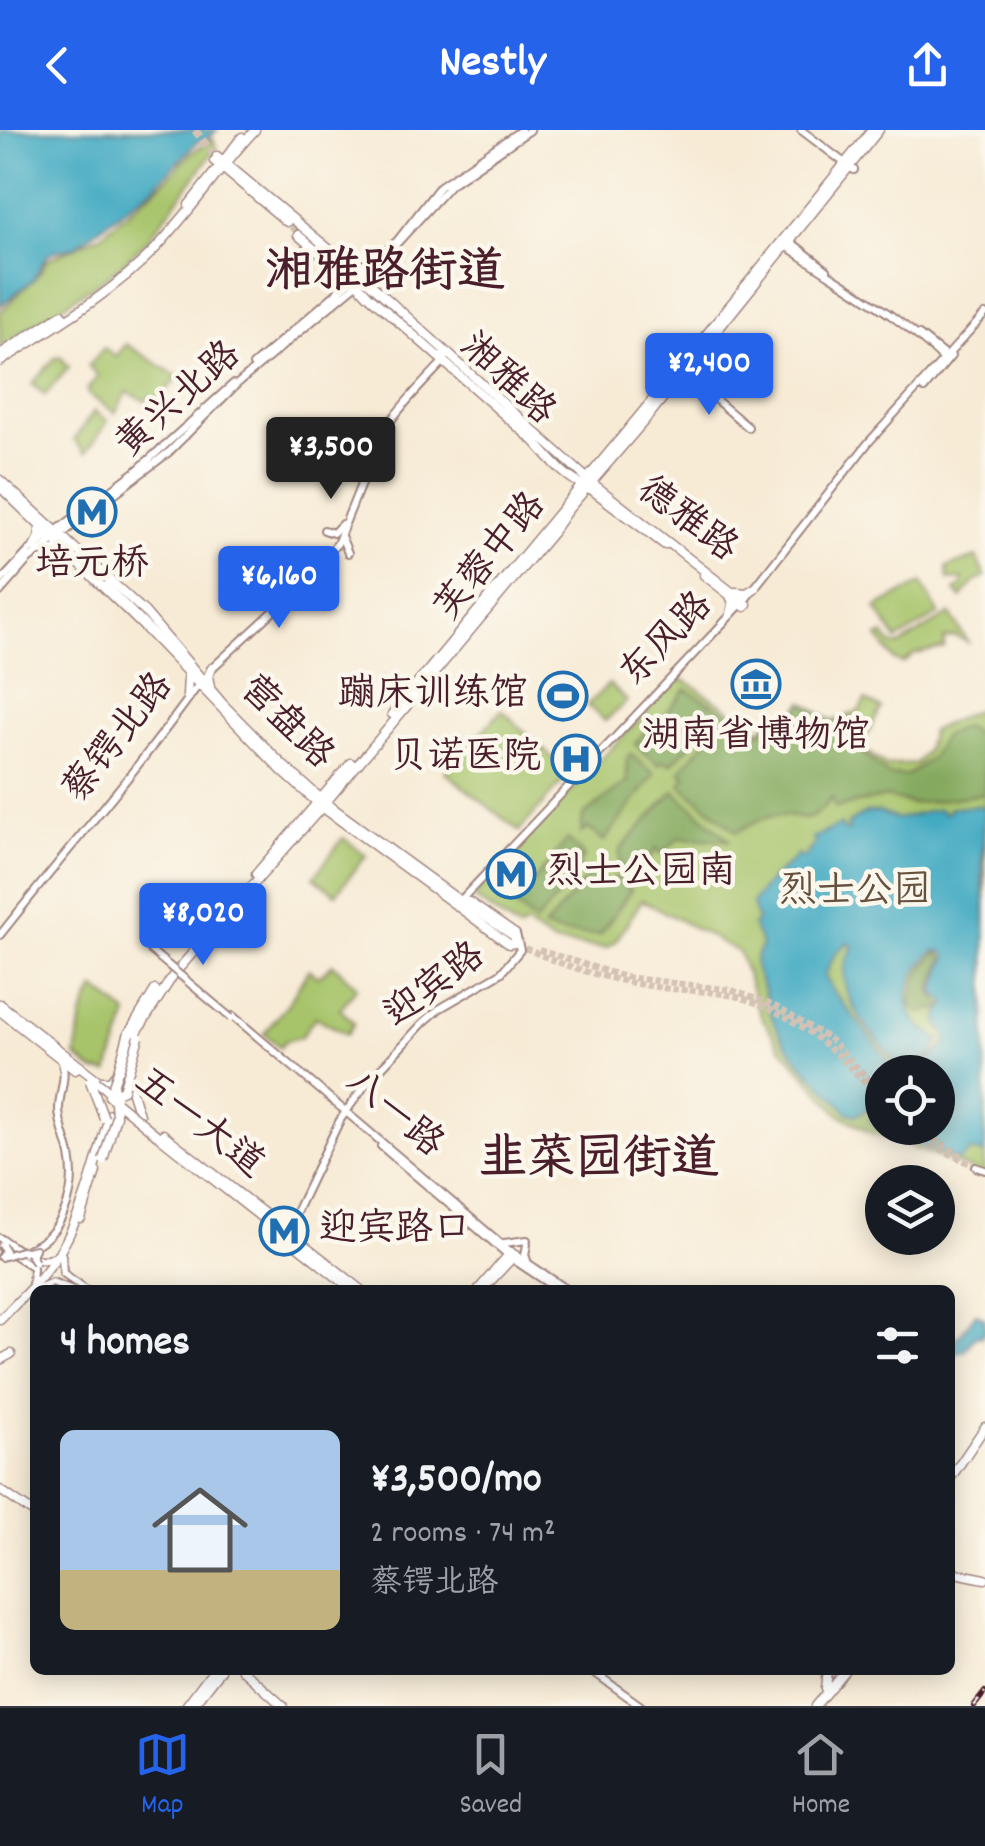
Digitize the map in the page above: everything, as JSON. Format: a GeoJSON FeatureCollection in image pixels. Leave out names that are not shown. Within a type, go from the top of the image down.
{"type":"FeatureCollection","features":[{"type":"Feature","properties":{"kind":"main road"},"geometry":{"type":"LineString","coordinates":[[0,354],[130,268],[168,230],[220,162],[252,130]]}},
{"type":"Feature","properties":{"kind":"main road","name":"黄兴北路"},"geometry":{"type":"LineString","coordinates":[[56,536],[150,460],[276,344],[358,279],[401,236],[440,186],[521,130]]}},
{"type":"Feature","properties":{"kind":"main road","name":"黄兴北路"},"geometry":{"type":"LineString","coordinates":[[0,582],[37,549],[169,452],[237,384],[408,235],[444,190],[530,130]]}},
{"type":"Feature","properties":{"kind":"main road"},"geometry":{"type":"LineString","coordinates":[[804,130],[851,166]]}},
{"type":"Feature","properties":{"kind":"main road","name":"芙蓉中路"},"geometry":{"type":"LineString","coordinates":[[142,1021],[161,982],[322,803],[441,651],[851,166],[875,130]]}},
{"type":"Feature","properties":{"kind":"main road"},"geometry":{"type":"LineString","coordinates":[[0,363],[144,260],[200,200],[220,162]]}},
{"type":"Feature","properties":{"kind":"main road","name":"湘雅路"},"geometry":{"type":"LineString","coordinates":[[220,162],[446,356]]}},
{"type":"Feature","properties":{"kind":"main road"},"geometry":{"type":"LineString","coordinates":[[309,229],[349,262],[360,266],[375,261]]}},
{"type":"Feature","properties":{"kind":"main road"},"geometry":{"type":"LineString","coordinates":[[298,234],[332,264],[358,279]]}},
{"type":"Feature","properties":{"kind":"main road"},"geometry":{"type":"LineString","coordinates":[[786,242],[819,270],[883,308],[946,359]]}},
{"type":"Feature","properties":{"kind":"main road","name":"芙蓉中路"},"geometry":{"type":"LineString","coordinates":[[340,777],[547,539],[586,483],[646,419],[786,242]]}},
{"type":"Feature","properties":{"kind":"main road"},"geometry":{"type":"LineString","coordinates":[[349,262],[358,279]]}},
{"type":"Feature","properties":{"kind":"main road"},"geometry":{"type":"LineString","coordinates":[[332,264],[344,281],[336,295]]}},
{"type":"Feature","properties":{"kind":"main road","name":"湘雅路"},"geometry":{"type":"LineString","coordinates":[[372,290],[586,483]]}},
{"type":"Feature","properties":{"kind":"main road","name":"东风路"},"geometry":{"type":"LineString","coordinates":[[462,901],[731,614],[745,604],[868,443],[985,316]]}},
{"type":"Feature","properties":{"kind":"main road","name":"蔡锷北路"},"geometry":{"type":"LineString","coordinates":[[0,932],[144,756],[210,668],[277,608],[342,535],[361,475],[389,422],[446,356]]}},
{"type":"Feature","properties":{"kind":"main road","name":"东风路"},"geometry":{"type":"LineString","coordinates":[[462,901],[745,604],[860,458],[946,359]]}},
{"type":"Feature","properties":{"kind":"main road"},"geometry":{"type":"LineString","coordinates":[[676,378],[690,378],[748,426],[692,376],[690,362]]}},
{"type":"Feature","properties":{"kind":"main road","name":"湘雅路"},"geometry":{"type":"LineString","coordinates":[[459,370],[586,483]]}},
{"type":"Feature","properties":{"kind":"main road","name":"蔡锷北路"},"geometry":{"type":"LineString","coordinates":[[329,547],[360,477]]}},
{"type":"Feature","properties":{"kind":"main road","name":"德雅路"},"geometry":{"type":"LineString","coordinates":[[586,483],[745,604]]}},
{"type":"Feature","properties":{"kind":"main road","name":"营盘路"},"geometry":{"type":"LineString","coordinates":[[0,484],[137,604],[199,681]]}},
{"type":"Feature","properties":{"kind":"main road","name":"营盘路"},"geometry":{"type":"LineString","coordinates":[[0,484],[189,668]]}},
{"type":"Feature","properties":{"kind":"main road"},"geometry":{"type":"LineString","coordinates":[[38,523],[37,549],[57,548],[69,554]]}},
{"type":"Feature","properties":{"kind":"main road"},"geometry":{"type":"LineString","coordinates":[[324,530],[333,533],[342,524]]}},
{"type":"Feature","properties":{"kind":"main road"},"geometry":{"type":"LineString","coordinates":[[329,547],[345,553],[342,535]]}},
{"type":"Feature","properties":{"kind":"main road","name":"黄兴北路"},"geometry":{"type":"LineString","coordinates":[[0,592],[37,549]]}},
{"type":"Feature","properties":{"kind":"main road","name":"营盘路"},"geometry":{"type":"LineString","coordinates":[[172,643],[107,583],[300,784],[462,901]]}},
{"type":"Feature","properties":{"kind":"main road"},"geometry":{"type":"LineString","coordinates":[[731,614],[731,592],[747,593],[755,588]]}},
{"type":"Feature","properties":{"kind":"main road"},"geometry":{"type":"LineString","coordinates":[[189,668],[210,668],[211,694],[198,692],[188,696],[189,668]]}},
{"type":"Feature","properties":{"kind":"main road"},"geometry":{"type":"LineString","coordinates":[[300,784],[320,789],[340,777]]}},
{"type":"Feature","properties":{"kind":"main road"},"geometry":{"type":"LineString","coordinates":[[300,784],[309,803],[306,820],[326,815],[341,817],[335,800],[340,777]]}},
{"type":"Feature","properties":{"kind":"main road"},"geometry":{"type":"LineString","coordinates":[[462,901],[482,910],[511,940]]}},
{"type":"Feature","properties":{"kind":"main road"},"geometry":{"type":"LineString","coordinates":[[462,901],[511,940]]}},
{"type":"Feature","properties":{"kind":"main road","name":"迎宾路"},"geometry":{"type":"LineString","coordinates":[[284,1232],[343,1112],[421,1020],[507,964],[511,940]]}},
{"type":"Feature","properties":{"kind":"main road","name":"迎宾路"},"geometry":{"type":"LineString","coordinates":[[343,1112],[439,1009],[510,966],[520,950],[511,940]]}},
{"type":"Feature","properties":{"kind":"main road","name":"八一路"},"geometry":{"type":"LineString","coordinates":[[150,948],[511,1255],[552,1285]]}},
{"type":"Feature","properties":{"kind":"main road","name":"五一大道"},"geometry":{"type":"LineString","coordinates":[[0,1008],[355,1285]]}},
{"type":"Feature","properties":{"kind":"main road","name":"五一大道"},"geometry":{"type":"LineString","coordinates":[[0,1008],[75,1069]]}},
{"type":"Feature","properties":{"kind":"main road"},"geometry":{"type":"LineString","coordinates":[[37,1285],[59,1255],[91,1182],[129,1033],[142,1021]]}},
{"type":"Feature","properties":{"kind":"main road"},"geometry":{"type":"LineString","coordinates":[[110,1117],[137,1116],[120,1080],[142,1021]]}},
{"type":"Feature","properties":{"kind":"main road"},"geometry":{"type":"LineString","coordinates":[[120,1080],[142,1021]]}},
{"type":"Feature","properties":{"kind":"main road"},"geometry":{"type":"LineString","coordinates":[[18,1253],[48,1238],[69,1200],[71,1159],[59,1110],[62,1060]]}},
{"type":"Feature","properties":{"kind":"main road"},"geometry":{"type":"LineString","coordinates":[[0,1258],[34,1249],[52,1236],[72,1195],[73,1159],[61,1110],[66,1076],[75,1069]]}},
{"type":"Feature","properties":{"kind":"main road"},"geometry":{"type":"LineString","coordinates":[[95,1170],[105,1160],[110,1117],[93,1081],[120,1080]]}},
{"type":"Feature","properties":{"kind":"main road"},"geometry":{"type":"LineString","coordinates":[[95,1170],[91,1156],[110,1117]]}},
{"type":"Feature","properties":{"kind":"main road"},"geometry":{"type":"LineString","coordinates":[[91,1182],[110,1117]]}},
{"type":"Feature","properties":{"kind":"main road","name":"五一大道"},"geometry":{"type":"LineString","coordinates":[[284,1232],[347,1285]]}},
{"type":"Feature","properties":{"kind":"main road"},"geometry":{"type":"LineString","coordinates":[[527,1242],[527,1266],[514,1266],[486,1283],[500,1256],[497,1243],[527,1242]]}},
{"type":"Feature","properties":{"kind":"main road"},"geometry":{"type":"LineString","coordinates":[[0,1258],[5,1251],[1,1243]]}},
{"type":"Feature","properties":{"kind":"main road"},"geometry":{"type":"LineString","coordinates":[[1,1243],[37,1260],[59,1255]]}},
{"type":"Feature","properties":{"kind":"main road"},"geometry":{"type":"LineString","coordinates":[[1,1243],[32,1266],[34,1285]]}},
{"type":"Feature","properties":{"kind":"main road"},"geometry":{"type":"LineString","coordinates":[[34,1249],[31,1256],[35,1262]]}},
{"type":"Feature","properties":{"kind":"main road"},"geometry":{"type":"LineString","coordinates":[[59,1255],[64,1274],[80,1285]]}},
{"type":"Feature","properties":{"kind":"main road"},"geometry":{"type":"LineString","coordinates":[[486,1283],[511,1255]]}},
{"type":"Feature","properties":{"kind":"main road","name":"八一路"},"geometry":{"type":"LineString","coordinates":[[527,1266],[559,1285]]}},
{"type":"Feature","properties":{"kind":"main road"},"geometry":{"type":"LineString","coordinates":[[0,1324],[30,1293]]}},
{"type":"Feature","properties":{"kind":"main road"},"geometry":{"type":"LineString","coordinates":[[0,1360],[12,1354]]}},
{"type":"Feature","properties":{"kind":"main road"},"geometry":{"type":"LineString","coordinates":[[955,1476],[985,1431]]}},
{"type":"Feature","properties":{"kind":"main road"},"geometry":{"type":"LineString","coordinates":[[0,1487],[30,1508]]}},
{"type":"Feature","properties":{"kind":"main road"},"geometry":{"type":"LineString","coordinates":[[955,1571],[985,1577]]}},
{"type":"Feature","properties":{"kind":"main road"},"geometry":{"type":"LineString","coordinates":[[190,1706],[211,1675]]}},
{"type":"Feature","properties":{"kind":"main road"},"geometry":{"type":"LineString","coordinates":[[190,1706],[217,1675]]}},
{"type":"Feature","properties":{"kind":"main road"},"geometry":{"type":"LineString","coordinates":[[245,1675],[280,1706]]}},
{"type":"Feature","properties":{"kind":"main road"},"geometry":{"type":"LineString","coordinates":[[595,1675],[638,1706]]}},
{"type":"Feature","properties":{"kind":"main road"},"geometry":{"type":"LineString","coordinates":[[812,1706],[836,1675]]}},
{"type":"Feature","properties":{"kind":"main road"},"geometry":{"type":"LineString","coordinates":[[812,1706],[836,1675]]}},
{"type":"Feature","properties":{"kind":"green space"},"geometry":{"type":"Polygon","coordinates":[[[213,139],[216,148],[147,241],[111,274],[0,347],[0,312],[39,274],[47,260],[101,235],[190,154],[213,139]]]}},
{"type":"Feature","properties":{"kind":"green space"},"geometry":{"type":"Polygon","coordinates":[[[126,344],[178,377],[158,401],[150,396],[146,401],[127,392],[115,413],[88,394],[98,376],[88,366],[104,348],[116,357],[126,344]]]}},
{"type":"Feature","properties":{"kind":"green space"},"geometry":{"type":"Polygon","coordinates":[[[61,357],[69,367],[45,395],[32,384],[55,358],[61,357]]]}},
{"type":"Feature","properties":{"kind":"green space"},"geometry":{"type":"Polygon","coordinates":[[[94,411],[108,421],[86,453],[74,440],[94,411]]]}},
{"type":"Feature","properties":{"kind":"green space"},"geometry":{"type":"Polygon","coordinates":[[[976,557],[985,577],[961,598],[955,591],[962,586],[963,579],[948,580],[947,567],[976,557]]]}},
{"type":"Feature","properties":{"kind":"green space"},"geometry":{"type":"Polygon","coordinates":[[[922,583],[939,614],[897,640],[876,608],[922,583]]]}},
{"type":"Feature","properties":{"kind":"green space"},"geometry":{"type":"Polygon","coordinates":[[[950,614],[968,642],[955,636],[944,639],[944,648],[915,654],[903,663],[894,660],[878,637],[884,634],[891,644],[898,646],[950,614]]]}},
{"type":"Feature","properties":{"kind":"green space","name":"烈士公园"},"geometry":{"type":"Polygon","coordinates":[[[678,678],[760,730],[775,717],[794,714],[803,702],[833,722],[859,711],[865,700],[881,708],[863,743],[867,752],[886,766],[916,763],[926,751],[931,731],[985,706],[985,1175],[904,1145],[955,1145],[955,1055],[865,1055],[865,1129],[839,1114],[779,1045],[760,1014],[739,952],[642,900],[615,942],[606,948],[554,943],[526,925],[519,930],[475,899],[480,887],[678,678]]]}},
{"type":"Feature","properties":{"kind":"green space"},"geometry":{"type":"Polygon","coordinates":[[[609,684],[627,701],[605,721],[587,705],[609,684]]]}},
{"type":"Feature","properties":{"kind":"green space"},"geometry":{"type":"Polygon","coordinates":[[[686,689],[761,733],[775,717],[794,714],[803,702],[833,722],[854,719],[854,745],[888,775],[907,776],[931,758],[944,735],[963,727],[985,737],[985,794],[912,804],[886,797],[835,808],[832,798],[810,818],[770,817],[737,832],[680,784],[686,777],[680,771],[712,734],[662,718],[686,689]]]}},
{"type":"Feature","properties":{"kind":"green space"},"geometry":{"type":"Polygon","coordinates":[[[502,710],[569,774],[519,831],[445,772],[502,710]]]}},
{"type":"Feature","properties":{"kind":"green space"},"geometry":{"type":"Polygon","coordinates":[[[649,726],[696,739],[671,764],[663,760],[659,765],[635,744],[649,726]]]}},
{"type":"Feature","properties":{"kind":"green space"},"geometry":{"type":"Polygon","coordinates":[[[630,754],[655,774],[604,841],[588,828],[581,833],[583,816],[627,782],[630,754]]]}},
{"type":"Feature","properties":{"kind":"green space"},"geometry":{"type":"Polygon","coordinates":[[[674,791],[729,840],[679,838],[661,854],[657,848],[636,878],[620,864],[620,850],[674,791]]]}},
{"type":"Feature","properties":{"kind":"green space"},"geometry":{"type":"Polygon","coordinates":[[[343,838],[366,855],[336,894],[314,877],[343,838]]]}},
{"type":"Feature","properties":{"kind":"green space"},"geometry":{"type":"Polygon","coordinates":[[[568,839],[584,857],[578,864],[581,869],[535,923],[515,905],[568,839]]]}},
{"type":"Feature","properties":{"kind":"green space"},"geometry":{"type":"Polygon","coordinates":[[[590,874],[607,883],[616,876],[631,890],[600,935],[544,928],[590,874]]]}},
{"type":"Feature","properties":{"kind":"green space"},"geometry":{"type":"Polygon","coordinates":[[[938,952],[944,959],[931,991],[943,1007],[921,1013],[911,1006],[914,990],[922,970],[938,952]]]}},
{"type":"Feature","properties":{"kind":"green space"},"geometry":{"type":"Polygon","coordinates":[[[333,964],[357,987],[340,1009],[354,1023],[347,1034],[315,1017],[301,1037],[285,1041],[280,1047],[264,1034],[309,969],[318,977],[333,964]]]}},
{"type":"Feature","properties":{"kind":"green space"},"geometry":{"type":"Polygon","coordinates":[[[95,988],[128,1014],[108,1073],[94,1071],[76,1057],[82,1016],[95,988]]]}},
{"type":"Feature","properties":{"kind":"water"},"geometry":{"type":"Polygon","coordinates":[[[0,130],[217,130],[197,142],[154,187],[76,246],[46,257],[33,280],[0,306],[0,130]]]}},
{"type":"Feature","properties":{"kind":"water"},"geometry":{"type":"Polygon","coordinates":[[[985,807],[982,867],[985,1154],[970,1151],[959,1161],[919,1145],[955,1145],[955,1055],[935,1055],[947,1043],[938,1024],[939,1014],[947,1003],[934,992],[947,956],[934,951],[921,965],[909,991],[915,1020],[940,1040],[932,1055],[890,1055],[849,998],[846,964],[853,947],[848,942],[834,956],[825,976],[885,1055],[865,1055],[865,1111],[857,1115],[848,1113],[798,1060],[771,1014],[756,970],[755,960],[762,945],[753,926],[757,921],[752,904],[798,855],[804,858],[816,842],[812,838],[841,825],[844,831],[849,830],[848,823],[866,813],[879,812],[897,819],[939,809],[946,814],[950,808],[985,807]]]}},
{"type":"Feature","properties":{"kind":"water"},"geometry":{"type":"Polygon","coordinates":[[[976,1313],[985,1319],[981,1337],[976,1335],[965,1351],[955,1354],[955,1338],[976,1313]]]}},
{"type":"Feature","properties":{"kind":"tunnel"},"geometry":{"type":"LineString","coordinates":[[195,130],[219,162]]}},
{"type":"Feature","properties":{"kind":"tunnel"},"geometry":{"type":"LineString","coordinates":[[282,218],[352,276]]}},
{"type":"Feature","properties":{"kind":"tunnel"},"geometry":{"type":"LineString","coordinates":[[517,944],[602,976],[748,1000],[806,1030],[865,1083]]}},
{"type":"Feature","properties":{"kind":"tunnel"},"geometry":{"type":"LineString","coordinates":[[539,950],[625,977],[732,990],[775,1006],[830,1039],[865,1075]]}},
{"type":"Feature","properties":{"kind":"tunnel"},"geometry":{"type":"LineString","coordinates":[[933,1145],[976,1167]]}},
{"type":"Feature","properties":{"kind":"tunnel"},"geometry":{"type":"LineString","coordinates":[[945,1145],[963,1157]]}},
{"type":"Feature","properties":{"kind":"railway"},"geometry":{"type":"LineString","coordinates":[[974,1706],[985,1692]]}},
{"type":"Feature","properties":{"kind":"place","name":"培元桥"},"geometry":{"type":"Point","coordinates":[92,512]}},
{"type":"Feature","properties":{"kind":"place","name":"湖南省博物馆"},"geometry":{"type":"Point","coordinates":[756,684]}},
{"type":"Feature","properties":{"kind":"place","name":"蹦床训练馆"},"geometry":{"type":"Point","coordinates":[563,696]}},
{"type":"Feature","properties":{"kind":"place","name":"贝诺医院"},"geometry":{"type":"Point","coordinates":[576,759]}},
{"type":"Feature","properties":{"kind":"place","name":"烈士公园南"},"geometry":{"type":"Point","coordinates":[511,874]}},
{"type":"Feature","properties":{"kind":"place","name":"迎宾路口"},"geometry":{"type":"Point","coordinates":[284,1231]}},
{"type":"Feature","properties":{"kind":"district","name":"湘雅路街道"},"geometry":{"type":"Point","coordinates":[385,275]}},
{"type":"Feature","properties":{"kind":"district","name":"韭菜园街道"},"geometry":{"type":"Point","coordinates":[599,1162]}}]}
